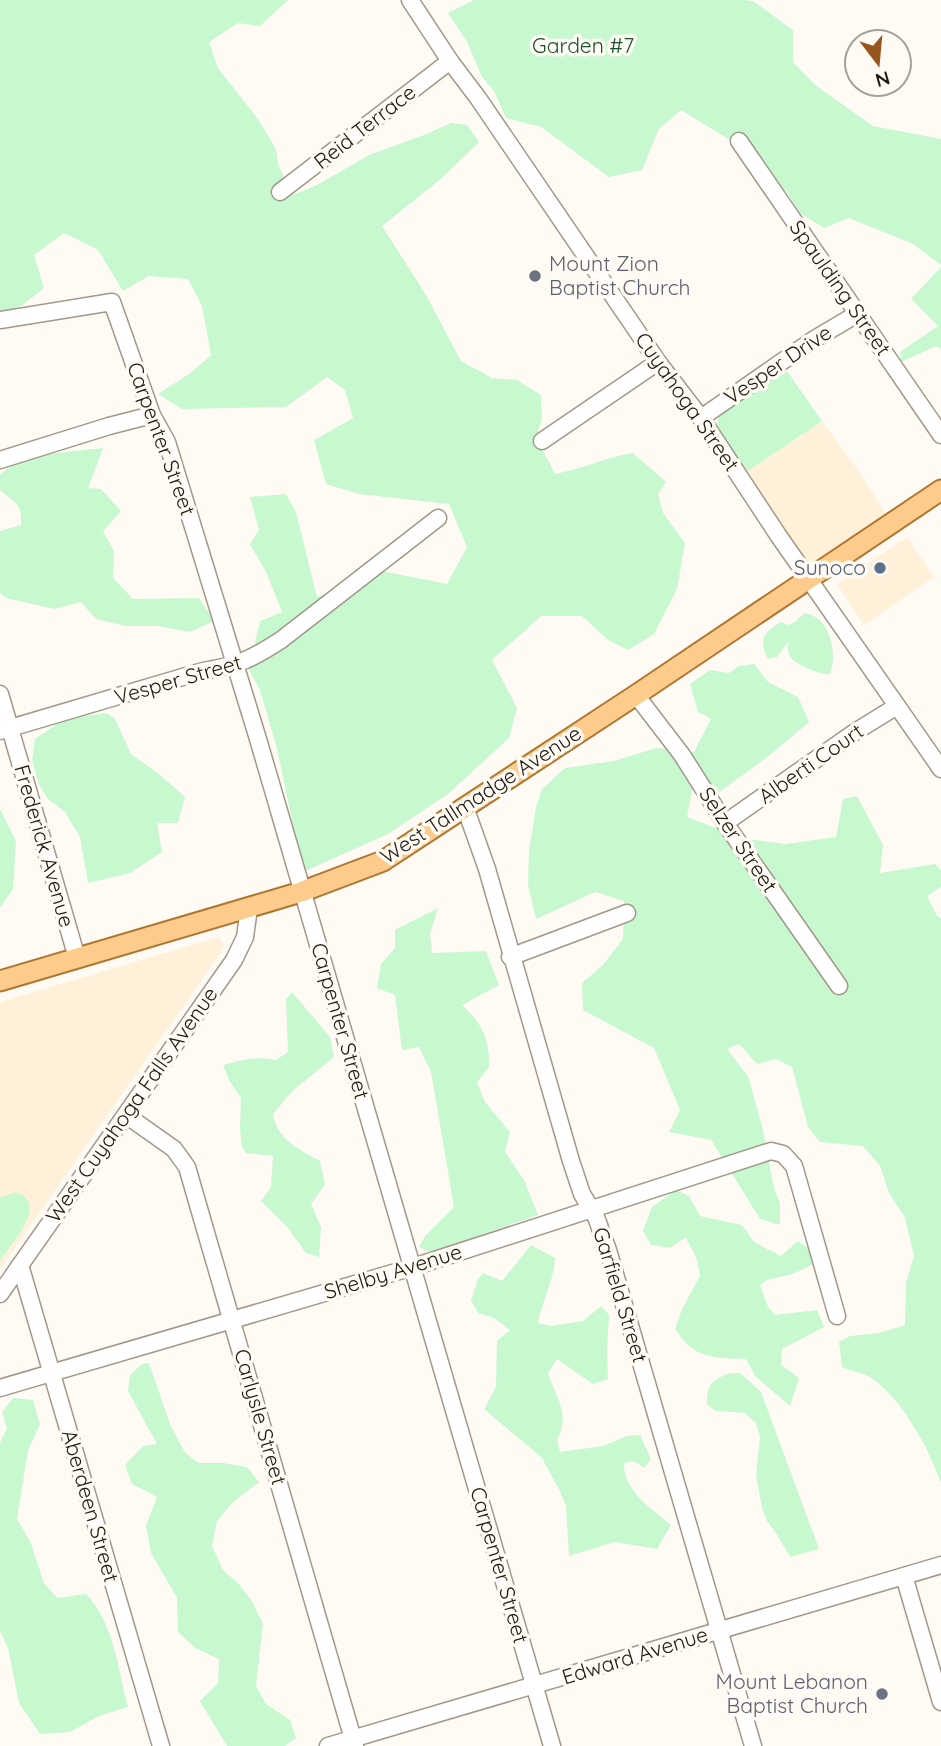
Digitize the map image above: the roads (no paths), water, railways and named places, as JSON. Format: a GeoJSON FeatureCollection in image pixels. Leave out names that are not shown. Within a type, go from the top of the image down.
{"type":"FeatureCollection","features":[{"type":"Feature","properties":{"kind":"main road","name":"West Tallmadge Avenue"},"geometry":{"type":"LineString","coordinates":[[0,981],[301,892],[383,861],[941,490]]}},
{"type":"Feature","properties":{"kind":"street","name":"Cuyahoga Street"},"geometry":{"type":"LineString","coordinates":[[410,0],[941,769]]}},
{"type":"Feature","properties":{"kind":"street","name":"Reid Terrace"},"geometry":{"type":"LineString","coordinates":[[280,192],[450,61]]}},
{"type":"Feature","properties":{"kind":"street","name":"Spaulding Street"},"geometry":{"type":"LineString","coordinates":[[738,141],[941,435]]}},
{"type":"Feature","properties":{"kind":"street","name":"Carpenter Street"},"geometry":{"type":"LineString","coordinates":[[0,320],[112,302],[152,415],[167,442],[236,666],[552,1746]]}},
{"type":"Feature","properties":{"kind":"street","name":"Vesper Drive"},"geometry":{"type":"LineString","coordinates":[[701,418],[813,340],[856,314]]}},
{"type":"Feature","properties":{"kind":"street"},"geometry":{"type":"LineString","coordinates":[[542,441],[659,362]]}},
{"type":"Feature","properties":{"kind":"street"},"geometry":{"type":"LineString","coordinates":[[0,460],[152,415]]}},
{"type":"Feature","properties":{"kind":"street","name":"Vesper Street"},"geometry":{"type":"LineString","coordinates":[[5,729],[203,671],[236,666],[254,658],[438,518]]}},
{"type":"Feature","properties":{"kind":"street","name":"Frederick Avenue"},"geometry":{"type":"LineString","coordinates":[[0,694],[5,729],[77,958]]}},
{"type":"Feature","properties":{"kind":"street","name":"Selzer Street"},"geometry":{"type":"LineString","coordinates":[[636,695],[682,755],[725,823],[839,986]]}},
{"type":"Feature","properties":{"kind":"street","name":"Alberti Court"},"geometry":{"type":"LineString","coordinates":[[725,823],[855,732],[897,706]]}},
{"type":"Feature","properties":{"kind":"street","name":"Garfield Street"},"geometry":{"type":"LineString","coordinates":[[465,807],[487,869],[570,1161],[608,1250],[753,1746]]}},
{"type":"Feature","properties":{"kind":"street","name":"West Cuyahoga Falls Avenue"},"geometry":{"type":"LineString","coordinates":[[0,1294],[234,960],[245,937],[249,908]]}},
{"type":"Feature","properties":{"kind":"street"},"geometry":{"type":"LineString","coordinates":[[510,957],[627,913]]}},
{"type":"Feature","properties":{"kind":"street","name":"Carlysle Street"},"geometry":{"type":"LineString","coordinates":[[126,1115],[174,1149],[187,1167],[354,1742]]}},
{"type":"Feature","properties":{"kind":"street","name":"Shelby Avenue"},"geometry":{"type":"LineString","coordinates":[[0,1388],[413,1268],[771,1151],[783,1154],[794,1166],[837,1315]]}},
{"type":"Feature","properties":{"kind":"street","name":"Aberdeen Street"},"geometry":{"type":"LineString","coordinates":[[20,1265],[161,1746]]}},
{"type":"Feature","properties":{"kind":"street","name":"Edward Avenue"},"geometry":{"type":"LineString","coordinates":[[328,1746],[354,1742],[941,1565]]}},
{"type":"Feature","properties":{"kind":"street"},"geometry":{"type":"LineString","coordinates":[[904,1576],[941,1702]]}},
{"type":"Feature","properties":{"kind":"place","name":"Mount Zion Baptist Church"},"geometry":{"type":"Point","coordinates":[535,276]}},
{"type":"Feature","properties":{"kind":"place","name":"Sunoco"},"geometry":{"type":"Point","coordinates":[880,568]}},
{"type":"Feature","properties":{"kind":"place","name":"Mount Lebanon Baptist Church"},"geometry":{"type":"Point","coordinates":[882,1694]}},
{"type":"Feature","properties":{"kind":"park label","name":"Garden #7"},"geometry":{"type":"Point","coordinates":[583,46]}}]}
